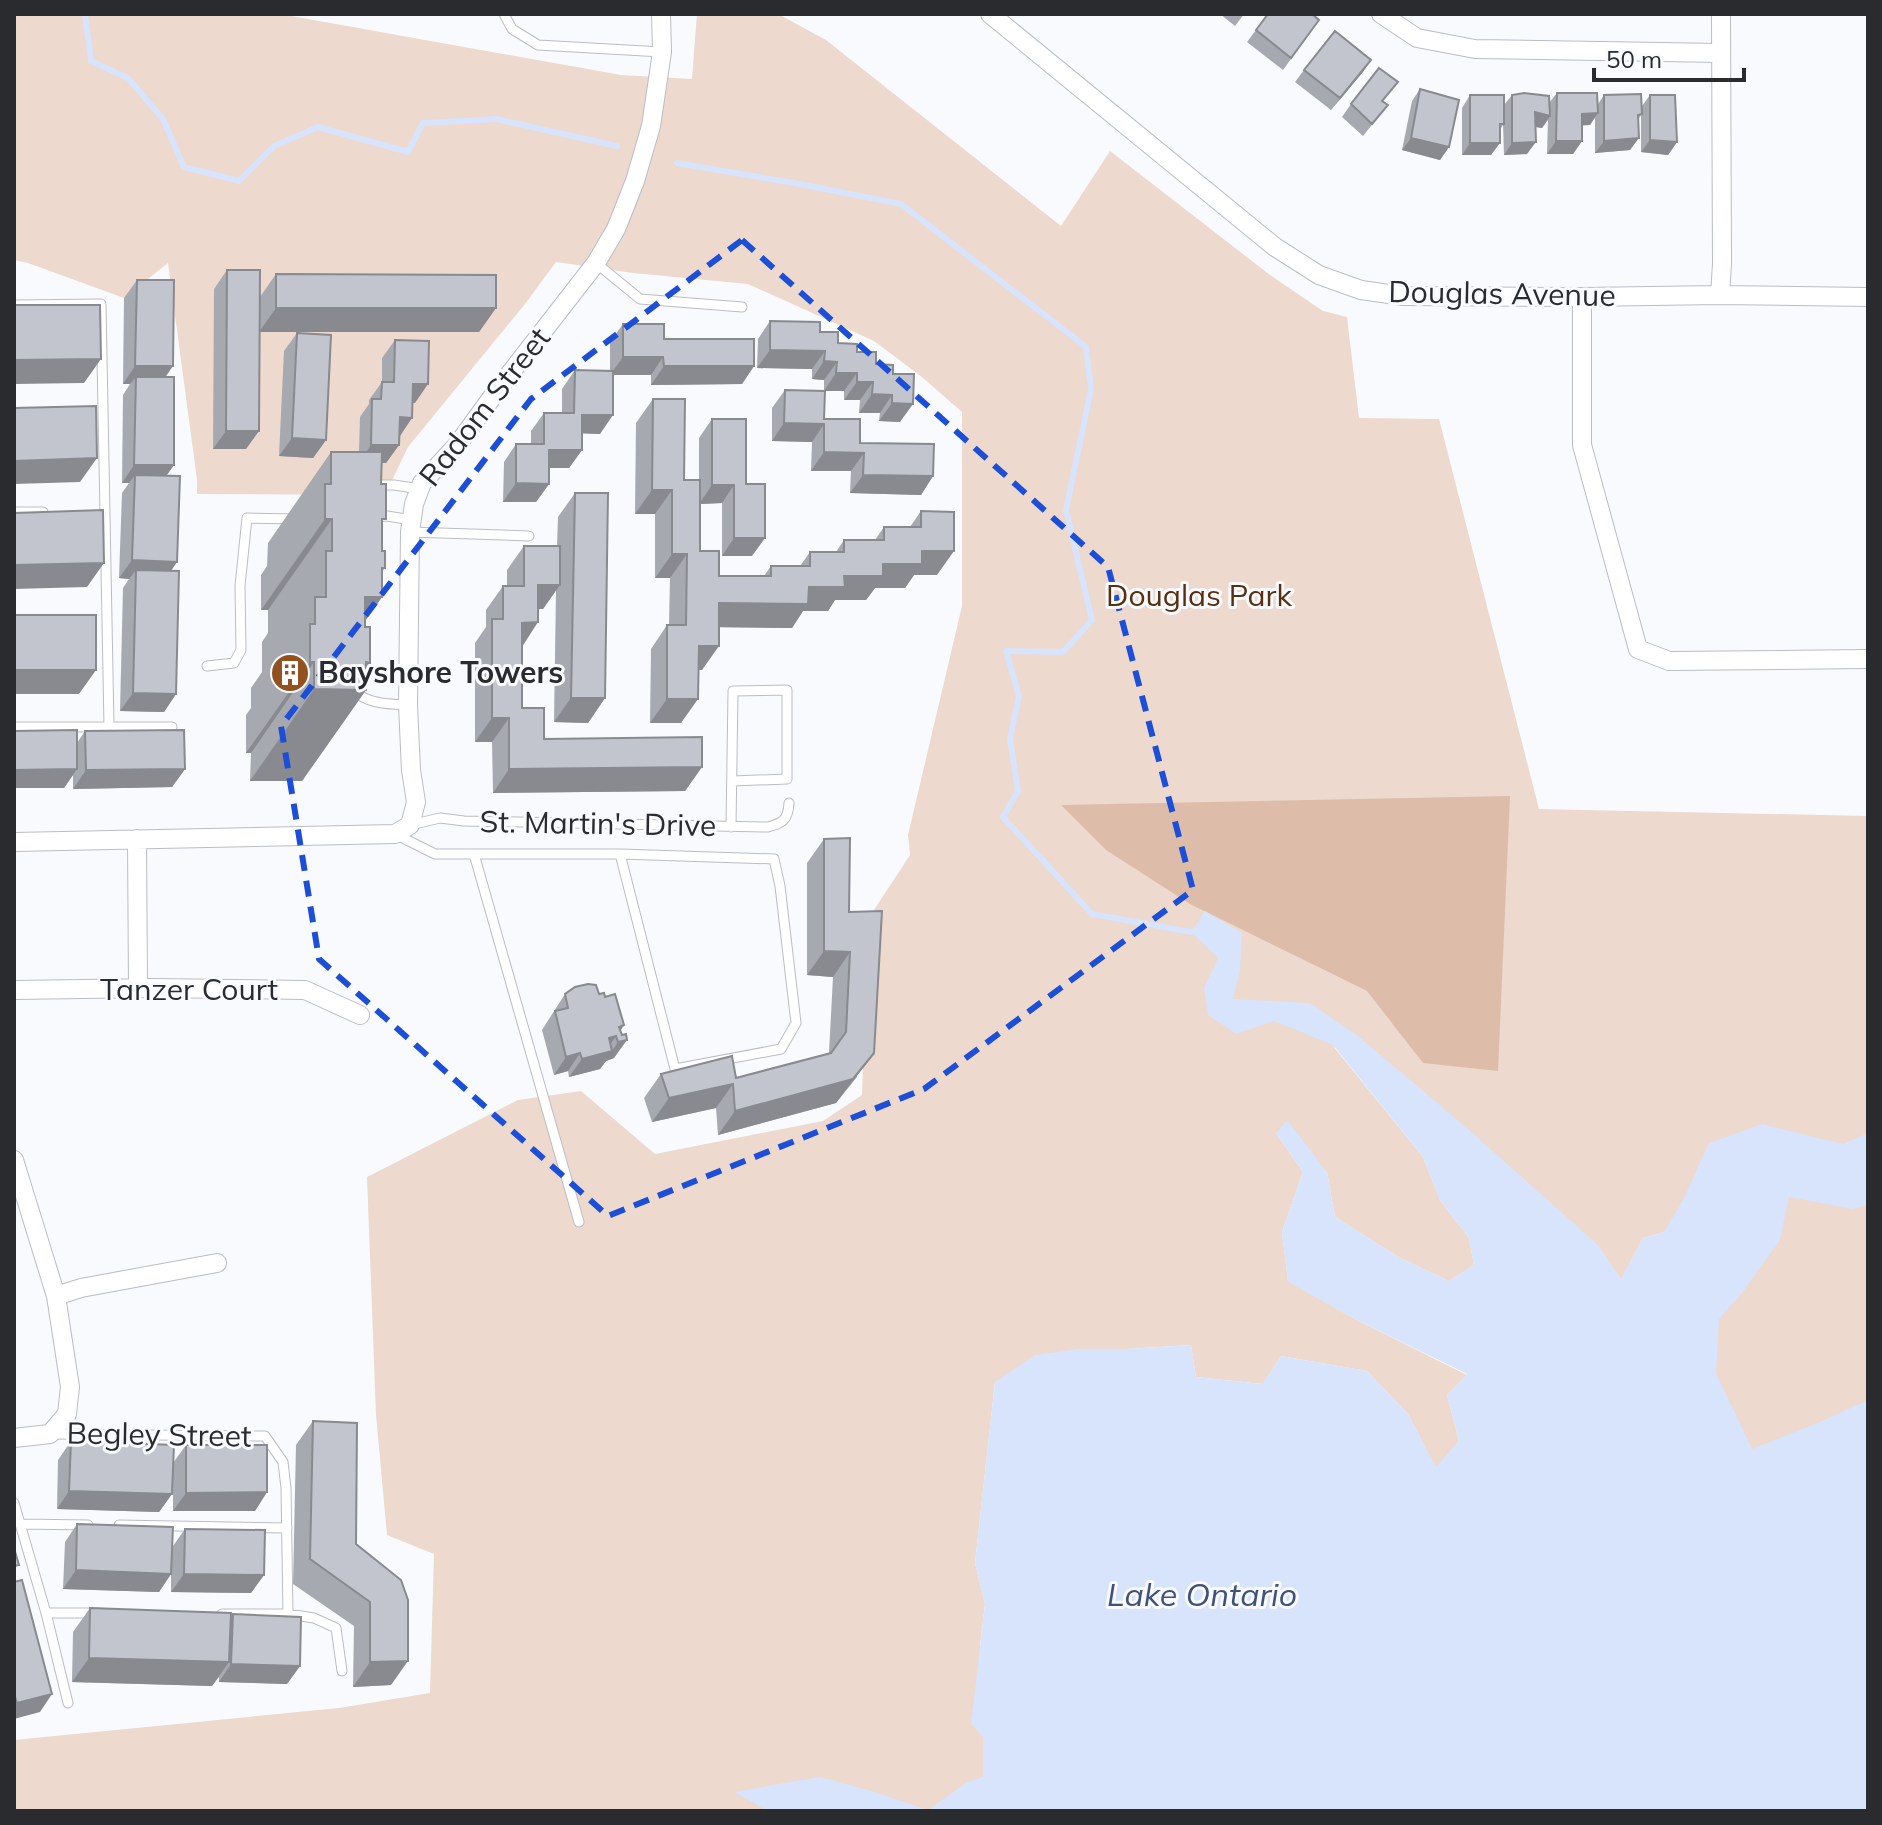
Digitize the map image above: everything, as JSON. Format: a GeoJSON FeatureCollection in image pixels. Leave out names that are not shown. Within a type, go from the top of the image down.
{"type":"FeatureCollection","features":[{"type":"Feature","properties":{"kind":"street","name":"Radom Street"},"geometry":{"type":"LineString","coordinates":[[403,829],[416,802],[408,705],[414,504],[422,483],[458,444],[596,263],[616,229],[635,181],[651,126],[662,52],[661,14]]}},
{"type":"Feature","properties":{"kind":"street","name":"Douglas Avenue"},"geometry":{"type":"LineString","coordinates":[[990,14],[1275,247],[1319,275],[1361,290],[1403,296],[1868,297]]}},
{"type":"Feature","properties":{"kind":"street"},"geometry":{"type":"LineString","coordinates":[[1381,14],[1417,38],[1475,49],[1721,53]]}},
{"type":"Feature","properties":{"kind":"street"},"geometry":{"type":"LineString","coordinates":[[1720,295],[1721,14]]}},
{"type":"Feature","properties":{"kind":"street"},"geometry":{"type":"LineString","coordinates":[[1582,297],[1582,445],[1638,649],[1669,661],[1868,659]]}},
{"type":"Feature","properties":{"kind":"street","name":"St. Martin's Drive"},"geometry":{"type":"LineString","coordinates":[[14,842],[403,829]]}},
{"type":"Feature","properties":{"kind":"street"},"geometry":{"type":"LineString","coordinates":[[137,839],[138,989]]}},
{"type":"Feature","properties":{"kind":"street","name":"Tanzer Court"},"geometry":{"type":"LineString","coordinates":[[14,990],[305,990],[360,1015]]}},
{"type":"Feature","properties":{"kind":"street"},"geometry":{"type":"LineString","coordinates":[[14,1160],[56,1296],[70,1387],[67,1414],[50,1434]]}},
{"type":"Feature","properties":{"kind":"street"},"geometry":{"type":"LineString","coordinates":[[56,1296],[81,1288],[217,1263]]}},
{"type":"Feature","properties":{"kind":"street","name":"Begley Street"},"geometry":{"type":"LineString","coordinates":[[14,1438],[50,1434]]}},
{"type":"Feature","properties":{"kind":"lane"},"geometry":{"type":"LineString","coordinates":[[504,14],[512,29],[538,45],[662,52]]}},
{"type":"Feature","properties":{"kind":"lane"},"geometry":{"type":"LineString","coordinates":[[596,263],[640,299],[742,307]]}},
{"type":"Feature","properties":{"kind":"lane"},"geometry":{"type":"LineString","coordinates":[[14,305],[101,304],[109,727]]}},
{"type":"Feature","properties":{"kind":"lane"},"geometry":{"type":"LineString","coordinates":[[88,410],[103,410]]}},
{"type":"Feature","properties":{"kind":"lane"},"geometry":{"type":"LineString","coordinates":[[361,485],[420,489]]}},
{"type":"Feature","properties":{"kind":"lane"},"geometry":{"type":"LineString","coordinates":[[90,511],[105,511]]}},
{"type":"Feature","properties":{"kind":"lane"},"geometry":{"type":"LineString","coordinates":[[14,512],[60,512]]}},
{"type":"Feature","properties":{"kind":"lane"},"geometry":{"type":"LineString","coordinates":[[371,517],[387,516],[411,526],[529,536]]}},
{"type":"Feature","properties":{"kind":"lane"},"geometry":{"type":"LineString","coordinates":[[207,666],[234,663],[241,650],[240,586],[247,518],[309,519]]}},
{"type":"Feature","properties":{"kind":"lane"},"geometry":{"type":"LineString","coordinates":[[92,620],[107,620]]}},
{"type":"Feature","properties":{"kind":"lane"},"geometry":{"type":"LineString","coordinates":[[349,678],[351,688],[358,696],[384,704],[408,705]]}},
{"type":"Feature","properties":{"kind":"lane"},"geometry":{"type":"LineString","coordinates":[[731,827],[733,691],[787,690],[787,779],[732,781]]}},
{"type":"Feature","properties":{"kind":"lane"},"geometry":{"type":"LineString","coordinates":[[14,727],[172,727]]}},
{"type":"Feature","properties":{"kind":"lane","name":"St. Martin's Drive"},"geometry":{"type":"LineString","coordinates":[[403,829],[440,818],[768,827],[781,824],[788,814],[789,803]]}},
{"type":"Feature","properties":{"kind":"lane","name":"St. Martin's Drive"},"geometry":{"type":"LineString","coordinates":[[403,829],[435,854],[620,854],[774,859],[796,1023],[781,1049],[675,1069],[620,854]]}},
{"type":"Feature","properties":{"kind":"lane"},"geometry":{"type":"LineString","coordinates":[[474,854],[579,1222]]}},
{"type":"Feature","properties":{"kind":"lane","name":"Begley Street"},"geometry":{"type":"LineString","coordinates":[[50,1434],[265,1436],[283,1462],[288,1614]]}},
{"type":"Feature","properties":{"kind":"lane"},"geometry":{"type":"LineString","coordinates":[[14,1503],[68,1703]]}},
{"type":"Feature","properties":{"kind":"lane"},"geometry":{"type":"LineString","coordinates":[[21,1524],[100,1525]]}},
{"type":"Feature","properties":{"kind":"lane"},"geometry":{"type":"LineString","coordinates":[[115,1525],[287,1528]]}},
{"type":"Feature","properties":{"kind":"lane"},"geometry":{"type":"LineString","coordinates":[[46,1613],[107,1613]]}},
{"type":"Feature","properties":{"kind":"lane"},"geometry":{"type":"LineString","coordinates":[[212,1614],[288,1614],[314,1618],[336,1628],[342,1671]]}},
{"type":"Feature","properties":{"kind":"highlighted area"},"geometry":{"type":"Polygon","coordinates":[[[742,240],[1108,567],[1193,890],[924,1089],[608,1216],[319,959],[281,726],[531,399],[742,240]]]}},
{"type":"Feature","properties":{"kind":"green space","name":"Douglas Park"},"geometry":{"type":"Polygon","coordinates":[[[14,14],[280,14],[621,75],[692,79],[697,14],[778,14],[826,40],[1061,226],[1110,151],[1270,275],[1323,311],[1347,317],[1359,418],[1439,419],[1539,809],[1868,816],[1868,1493],[1766,1557],[1664,1232],[1643,1238],[1621,1280],[1602,1251],[1333,1046],[1423,1157],[1440,1200],[1469,1238],[1474,1265],[1449,1281],[1400,1258],[1335,1217],[1327,1172],[1276,1133],[1303,1172],[1282,1232],[1288,1281],[1355,1319],[1467,1375],[1447,1395],[1459,1441],[1436,1468],[1408,1414],[1367,1371],[1281,1356],[1263,1384],[1196,1377],[1191,1345],[1078,1349],[995,1382],[975,1563],[985,1604],[980,1646],[1163,1717],[946,1798],[928,1811],[763,1808],[768,1811],[14,1811],[14,1740],[339,1708],[430,1693],[434,1554],[387,1535],[376,1415],[367,1177],[518,1100],[581,1091],[655,1154],[823,1121],[862,1095],[868,919],[910,855],[908,835],[962,606],[962,412],[874,341],[748,284],[556,262],[408,447],[385,495],[197,494],[168,263],[124,298],[14,260],[14,14]]]}},
{"type":"Feature","properties":{"kind":"shaded area"},"geometry":{"type":"Polygon","coordinates":[[[1510,796],[1498,1071],[1423,1063],[1367,991],[1190,904],[1106,850],[1061,805],[1510,796]]]}},
{"type":"Feature","properties":{"kind":"water","name":"Lake Ontario"},"geometry":{"type":"Polygon","coordinates":[[[1205,911],[1242,933],[1240,971],[1233,999],[1310,1003],[1358,1036],[1598,1245],[1621,1279],[1643,1238],[1664,1232],[1684,1198],[1709,1143],[1762,1124],[1843,1144],[1868,1133],[1868,1205],[1853,1209],[1789,1197],[1780,1240],[1719,1319],[1716,1373],[1752,1449],[1868,1400],[1868,1811],[768,1811],[734,1792],[819,1777],[928,1810],[967,1782],[983,1777],[983,1737],[971,1724],[985,1604],[975,1563],[995,1382],[1035,1355],[1078,1349],[1191,1345],[1196,1377],[1262,1384],[1281,1356],[1367,1371],[1408,1414],[1436,1467],[1459,1441],[1447,1395],[1467,1374],[1288,1282],[1282,1232],[1303,1172],[1276,1133],[1287,1120],[1327,1172],[1335,1217],[1400,1258],[1449,1281],[1474,1265],[1469,1238],[1440,1200],[1423,1157],[1333,1045],[1274,1021],[1236,1034],[1208,1015],[1204,988],[1218,958],[1191,932],[1205,911]]]}},
{"type":"Feature","properties":{"kind":"building"},"geometry":{"type":"Polygon","coordinates":[[[1268,14],[1312,14],[1319,20],[1291,58],[1256,30],[1268,14]]]}},
{"type":"Feature","properties":{"kind":"building"},"geometry":{"type":"Polygon","coordinates":[[[1335,31],[1371,60],[1340,98],[1304,70],[1335,31]]]}},
{"type":"Feature","properties":{"kind":"building"},"geometry":{"type":"Polygon","coordinates":[[[1379,68],[1398,82],[1382,101],[1388,105],[1372,124],[1351,104],[1379,68]]]}},
{"type":"Feature","properties":{"kind":"building"},"geometry":{"type":"Polygon","coordinates":[[[1420,89],[1459,100],[1449,147],[1411,138],[1420,89]]]}},
{"type":"Feature","properties":{"kind":"building"},"geometry":{"type":"Polygon","coordinates":[[[1557,93],[1597,93],[1598,113],[1582,114],[1582,141],[1556,141],[1557,93]]]}},
{"type":"Feature","properties":{"kind":"building"},"geometry":{"type":"Polygon","coordinates":[[[1641,94],[1639,138],[1604,141],[1604,95],[1641,94]]]}},
{"type":"Feature","properties":{"kind":"building"},"geometry":{"type":"Polygon","coordinates":[[[1470,95],[1504,95],[1504,124],[1500,124],[1500,143],[1470,143],[1470,95]]]}},
{"type":"Feature","properties":{"kind":"building"},"geometry":{"type":"Polygon","coordinates":[[[1512,95],[1549,96],[1550,116],[1535,112],[1536,142],[1512,143],[1512,95]]]}},
{"type":"Feature","properties":{"kind":"building"},"geometry":{"type":"Polygon","coordinates":[[[1650,95],[1675,95],[1677,142],[1650,140],[1650,95]]]}},
{"type":"Feature","properties":{"kind":"building"},"geometry":{"type":"Polygon","coordinates":[[[227,270],[260,270],[259,431],[226,431],[227,270]]]}},
{"type":"Feature","properties":{"kind":"building"},"geometry":{"type":"Polygon","coordinates":[[[276,274],[496,275],[496,308],[276,308],[276,274]]]}},
{"type":"Feature","properties":{"kind":"building"},"geometry":{"type":"Polygon","coordinates":[[[137,280],[174,280],[173,366],[135,366],[137,280]]]}},
{"type":"Feature","properties":{"kind":"building"},"geometry":{"type":"Polygon","coordinates":[[[14,305],[100,305],[101,359],[14,360],[14,305]]]}},
{"type":"Feature","properties":{"kind":"building"},"geometry":{"type":"Polygon","coordinates":[[[770,321],[820,322],[820,332],[838,332],[838,343],[857,344],[857,352],[876,352],[876,364],[893,365],[893,374],[914,374],[913,404],[892,403],[892,395],[872,394],[873,382],[857,382],[857,373],[836,373],[837,362],[824,361],[825,351],[770,350],[770,321]]]}},
{"type":"Feature","properties":{"kind":"building"},"geometry":{"type":"Polygon","coordinates":[[[623,324],[664,324],[664,339],[754,339],[754,366],[664,366],[663,357],[623,357],[623,324]]]}},
{"type":"Feature","properties":{"kind":"building"},"geometry":{"type":"Polygon","coordinates":[[[297,333],[331,335],[326,440],[292,438],[297,333]]]}},
{"type":"Feature","properties":{"kind":"building"},"geometry":{"type":"Polygon","coordinates":[[[395,340],[429,341],[428,384],[413,384],[412,418],[400,417],[399,445],[371,445],[372,399],[381,399],[382,382],[394,382],[395,340]]]}},
{"type":"Feature","properties":{"kind":"building"},"geometry":{"type":"Polygon","coordinates":[[[575,370],[613,371],[613,415],[582,415],[582,450],[549,450],[549,484],[516,483],[516,444],[544,444],[544,413],[574,413],[575,370]]]}},
{"type":"Feature","properties":{"kind":"building"},"geometry":{"type":"Polygon","coordinates":[[[136,377],[174,377],[174,465],[134,465],[136,377]]]}},
{"type":"Feature","properties":{"kind":"building"},"geometry":{"type":"Polygon","coordinates":[[[785,390],[825,391],[824,419],[860,419],[860,443],[934,444],[933,476],[863,475],[864,453],[824,452],[824,424],[784,423],[785,390]]]}},
{"type":"Feature","properties":{"kind":"building"},"geometry":{"type":"Polygon","coordinates":[[[653,399],[685,399],[684,480],[700,480],[700,551],[719,551],[719,576],[771,576],[771,566],[810,566],[810,552],[844,552],[844,540],[884,540],[884,527],[921,527],[921,511],[954,512],[954,551],[922,551],[922,564],[883,564],[883,576],[844,576],[845,587],[809,587],[808,604],[719,603],[719,646],[699,646],[698,699],[667,699],[667,625],[686,625],[687,554],[672,554],[672,490],[652,490],[653,399]]]}},
{"type":"Feature","properties":{"kind":"building"},"geometry":{"type":"Polygon","coordinates":[[[96,406],[97,458],[14,461],[14,408],[96,406]]]}},
{"type":"Feature","properties":{"kind":"building"},"geometry":{"type":"Polygon","coordinates":[[[712,419],[746,419],[746,484],[765,484],[765,538],[734,538],[734,485],[712,485],[712,419]]]}},
{"type":"Feature","properties":{"kind":"building"},"geometry":{"type":"Polygon","coordinates":[[[331,452],[382,452],[381,484],[386,484],[386,519],[382,519],[385,568],[382,568],[382,597],[365,597],[365,627],[370,627],[366,690],[314,689],[314,662],[310,662],[310,624],[315,624],[315,597],[326,597],[326,551],[332,551],[332,519],[325,519],[325,484],[331,484],[331,452]]]}},
{"type":"Feature","properties":{"kind":"building"},"geometry":{"type":"Polygon","coordinates":[[[135,475],[180,476],[177,562],[132,560],[135,475]]]}},
{"type":"Feature","properties":{"kind":"building"},"geometry":{"type":"Polygon","coordinates":[[[575,493],[608,493],[605,698],[571,698],[575,493]]]}},
{"type":"Feature","properties":{"kind":"building"},"geometry":{"type":"Polygon","coordinates":[[[103,510],[104,563],[14,565],[14,513],[103,510]]]}},
{"type":"Feature","properties":{"kind":"building"},"geometry":{"type":"Polygon","coordinates":[[[524,546],[560,546],[560,585],[538,585],[538,622],[522,623],[522,708],[544,708],[544,739],[702,737],[702,767],[509,769],[509,718],[492,718],[492,619],[503,619],[503,586],[524,586],[524,546]]]}},
{"type":"Feature","properties":{"kind":"building"},"geometry":{"type":"Polygon","coordinates":[[[136,570],[179,571],[176,694],[133,693],[136,570]]]}},
{"type":"Feature","properties":{"kind":"building"},"geometry":{"type":"Polygon","coordinates":[[[14,615],[96,615],[96,670],[14,670],[14,615]]]}},
{"type":"Feature","properties":{"kind":"building"},"geometry":{"type":"Polygon","coordinates":[[[77,730],[77,769],[14,770],[14,731],[77,730]]]}},
{"type":"Feature","properties":{"kind":"building"},"geometry":{"type":"Polygon","coordinates":[[[184,730],[185,769],[86,770],[85,731],[184,730]]]}},
{"type":"Feature","properties":{"kind":"building"},"geometry":{"type":"Polygon","coordinates":[[[850,838],[849,912],[882,911],[874,1053],[853,1079],[735,1111],[733,1084],[669,1098],[661,1074],[732,1056],[736,1078],[831,1053],[846,1032],[850,952],[824,951],[824,839],[850,838]]]}},
{"type":"Feature","properties":{"kind":"building"},"geometry":{"type":"Polygon","coordinates":[[[596,985],[599,994],[604,993],[605,997],[615,994],[624,1025],[619,1027],[627,1040],[618,1042],[616,1036],[609,1038],[612,1051],[582,1059],[580,1053],[566,1057],[555,1011],[568,1008],[565,994],[575,987],[596,985]]]}},
{"type":"Feature","properties":{"kind":"building"},"geometry":{"type":"Polygon","coordinates":[[[313,1421],[357,1423],[356,1544],[401,1580],[408,1600],[408,1661],[370,1662],[370,1602],[310,1559],[313,1421]]]}},
{"type":"Feature","properties":{"kind":"building"},"geometry":{"type":"Polygon","coordinates":[[[71,1441],[174,1445],[172,1494],[69,1491],[71,1441]]]}},
{"type":"Feature","properties":{"kind":"building"},"geometry":{"type":"Polygon","coordinates":[[[186,1445],[267,1445],[267,1492],[186,1493],[186,1445]]]}},
{"type":"Feature","properties":{"kind":"building"},"geometry":{"type":"Polygon","coordinates":[[[77,1524],[173,1527],[171,1574],[76,1570],[77,1524]]]}},
{"type":"Feature","properties":{"kind":"building"},"geometry":{"type":"Polygon","coordinates":[[[185,1529],[265,1530],[264,1575],[184,1574],[185,1529]]]}},
{"type":"Feature","properties":{"kind":"building"},"geometry":{"type":"Polygon","coordinates":[[[14,1548],[19,1565],[14,1566],[14,1548]]]}},
{"type":"Feature","properties":{"kind":"building"},"geometry":{"type":"Polygon","coordinates":[[[22,1580],[52,1694],[17,1703],[14,1694],[14,1582],[22,1580]]]}},
{"type":"Feature","properties":{"kind":"building"},"geometry":{"type":"Polygon","coordinates":[[[90,1608],[231,1613],[229,1662],[89,1658],[90,1608]]]}},
{"type":"Feature","properties":{"kind":"building"},"geometry":{"type":"Polygon","coordinates":[[[233,1614],[301,1617],[300,1666],[231,1664],[233,1614]]]}},
{"type":"Feature","properties":{"kind":"waterway"},"geometry":{"type":"LineString","coordinates":[[85,14],[91,61],[128,78],[163,119],[184,167],[239,181],[274,146],[318,127],[408,152],[423,123],[496,119],[617,146]]}},
{"type":"Feature","properties":{"kind":"waterway"},"geometry":{"type":"LineString","coordinates":[[677,163],[901,204],[1086,347],[1091,389],[1066,510],[1092,620],[1063,652],[1006,651],[1019,696],[1010,739],[1018,791],[1003,817],[1092,914],[1191,932]]}},
{"type":"Feature","properties":{"kind":"place","name":"Bayshore Towers"},"geometry":{"type":"Point","coordinates":[290,673]}}]}
